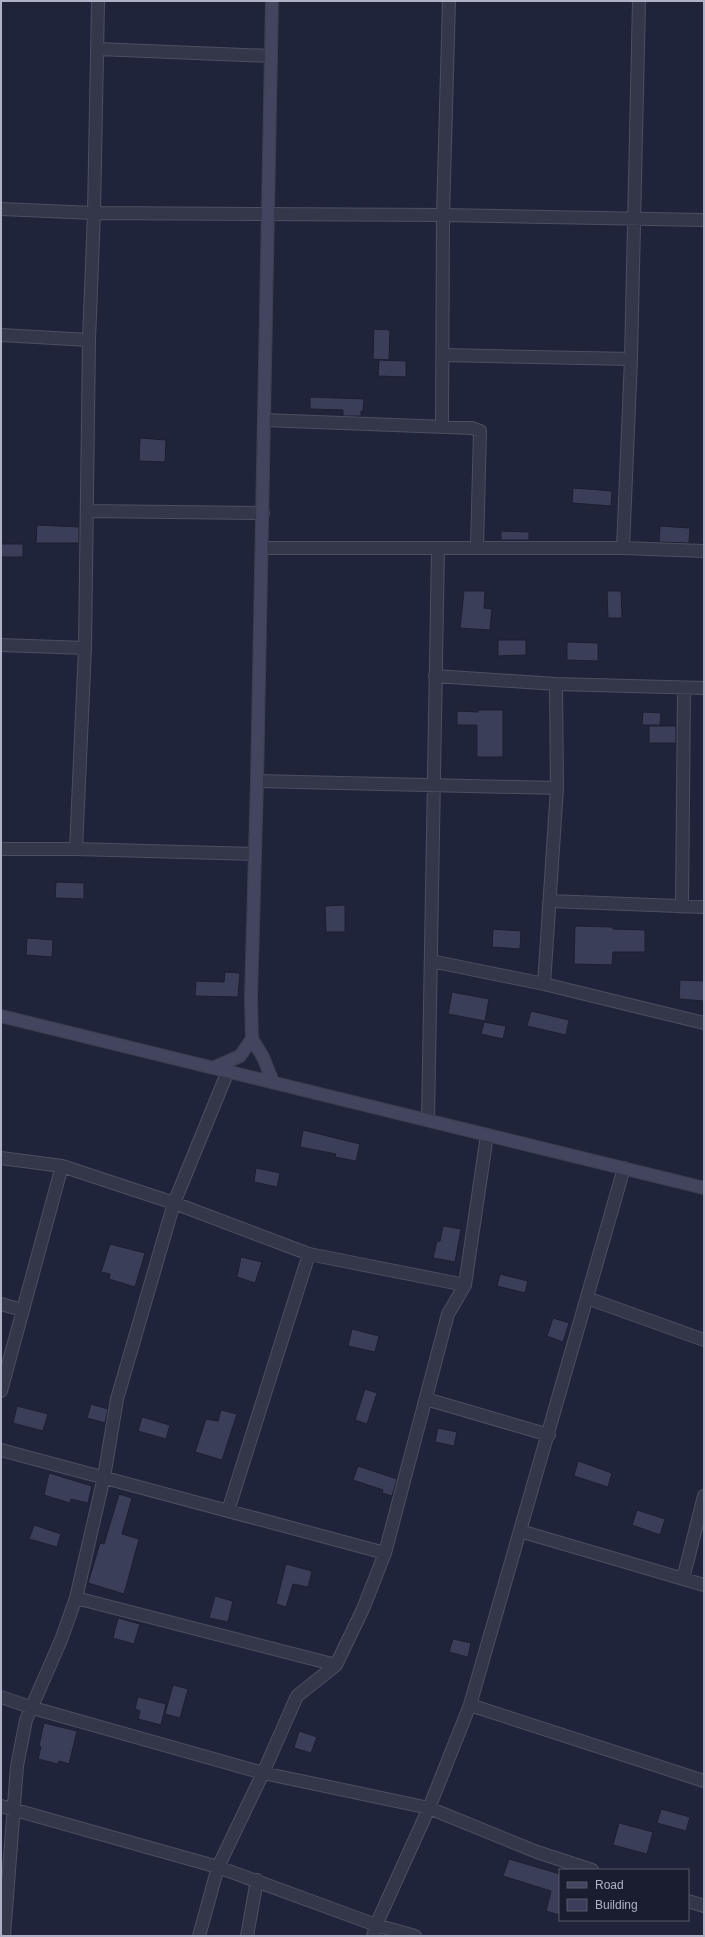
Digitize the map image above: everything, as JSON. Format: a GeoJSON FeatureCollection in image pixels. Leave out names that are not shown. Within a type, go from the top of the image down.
{"type":"FeatureCollection","features":[{"type":"Feature","properties":{"kind":"street"},"geometry":{"type":"LineString","coordinates":[[76,849],[85,648],[89,340],[94,213],[98,1]]}},
{"type":"Feature","properties":{"kind":"street"},"geometry":{"type":"LineString","coordinates":[[272,1],[263,513],[251,991],[252,1039],[263,1057],[273,1082]]}},
{"type":"Feature","properties":{"kind":"street"},"geometry":{"type":"LineString","coordinates":[[442,427],[443,215],[449,1]]}},
{"type":"Feature","properties":{"kind":"street"},"geometry":{"type":"LineString","coordinates":[[623,548],[631,359],[639,1]]}},
{"type":"Feature","properties":{"kind":"street"},"geometry":{"type":"LineString","coordinates":[[98,49],[271,56]]}},
{"type":"Feature","properties":{"kind":"street"},"geometry":{"type":"LineString","coordinates":[[1,209],[94,213],[269,216],[443,215],[635,220],[704,220]]}},
{"type":"Feature","properties":{"kind":"street"},"geometry":{"type":"LineString","coordinates":[[1,335],[89,340]]}},
{"type":"Feature","properties":{"kind":"street"},"geometry":{"type":"LineString","coordinates":[[442,355],[631,359]]}},
{"type":"Feature","properties":{"kind":"street"},"geometry":{"type":"LineString","coordinates":[[264,420],[472,428],[480,431],[477,548]]}},
{"type":"Feature","properties":{"kind":"street"},"geometry":{"type":"LineString","coordinates":[[87,510],[263,513]]}},
{"type":"Feature","properties":{"kind":"street"},"geometry":{"type":"LineString","coordinates":[[262,548],[623,548],[704,551]]}},
{"type":"Feature","properties":{"kind":"street"},"geometry":{"type":"LineString","coordinates":[[428,1120],[438,548]]}},
{"type":"Feature","properties":{"kind":"street"},"geometry":{"type":"LineString","coordinates":[[1,645],[85,648]]}},
{"type":"Feature","properties":{"kind":"street"},"geometry":{"type":"LineString","coordinates":[[435,676],[556,684],[704,688]]}},
{"type":"Feature","properties":{"kind":"street"},"geometry":{"type":"LineString","coordinates":[[544,984],[557,788],[556,684]]}},
{"type":"Feature","properties":{"kind":"street"},"geometry":{"type":"LineString","coordinates":[[682,907],[684,688]]}},
{"type":"Feature","properties":{"kind":"street"},"geometry":{"type":"LineString","coordinates":[[257,781],[557,788]]}},
{"type":"Feature","properties":{"kind":"street"},"geometry":{"type":"LineString","coordinates":[[1,849],[76,849],[255,854]]}},
{"type":"Feature","properties":{"kind":"street"},"geometry":{"type":"LineString","coordinates":[[550,901],[704,907]]}},
{"type":"Feature","properties":{"kind":"street"},"geometry":{"type":"LineString","coordinates":[[431,961],[544,984],[704,1023]]}},
{"type":"Feature","properties":{"kind":"street"},"geometry":{"type":"LineString","coordinates":[[1,1016],[704,1188]]}},
{"type":"Feature","properties":{"kind":"street"},"geometry":{"type":"LineString","coordinates":[[213,1068],[240,1056],[252,1039]]}},
{"type":"Feature","properties":{"kind":"street"},"geometry":{"type":"LineString","coordinates":[[4,1936],[17,1766],[26,1720],[33,1708],[76,1598],[104,1477],[117,1399],[174,1203],[228,1071]]}},
{"type":"Feature","properties":{"kind":"street"},"geometry":{"type":"LineString","coordinates":[[199,1936],[218,1867],[264,1773],[297,1696],[336,1665],[363,1609],[385,1552],[448,1314],[465,1285],[487,1134]]}},
{"type":"Feature","properties":{"kind":"street"},"geometry":{"type":"LineString","coordinates":[[1,1158],[62,1166],[174,1203],[309,1254],[465,1285]]}},
{"type":"Feature","properties":{"kind":"street"},"geometry":{"type":"LineString","coordinates":[[1,1391],[62,1166]]}},
{"type":"Feature","properties":{"kind":"street"},"geometry":{"type":"LineString","coordinates":[[374,1930],[429,1808],[470,1705],[549,1435],[624,1168]]}},
{"type":"Feature","properties":{"kind":"street"},"geometry":{"type":"LineString","coordinates":[[228,1510],[309,1254]]}},
{"type":"Feature","properties":{"kind":"street"},"geometry":{"type":"LineString","coordinates":[[587,1298],[704,1340]]}},
{"type":"Feature","properties":{"kind":"street"},"geometry":{"type":"LineString","coordinates":[[1,1304],[22,1310]]}},
{"type":"Feature","properties":{"kind":"street"},"geometry":{"type":"LineString","coordinates":[[426,1399],[549,1435]]}},
{"type":"Feature","properties":{"kind":"street"},"geometry":{"type":"LineString","coordinates":[[1,1450],[385,1552]]}},
{"type":"Feature","properties":{"kind":"street"},"geometry":{"type":"LineString","coordinates":[[683,1579],[704,1496]]}},
{"type":"Feature","properties":{"kind":"street"},"geometry":{"type":"LineString","coordinates":[[520,1531],[704,1585]]}},
{"type":"Feature","properties":{"kind":"street"},"geometry":{"type":"LineString","coordinates":[[76,1598],[336,1665]]}},
{"type":"Feature","properties":{"kind":"street"},"geometry":{"type":"LineString","coordinates":[[1,1697],[33,1708],[264,1773],[429,1808],[537,1852],[589,1869]]}},
{"type":"Feature","properties":{"kind":"street"},"geometry":{"type":"LineString","coordinates":[[470,1705],[704,1781]]}},
{"type":"Feature","properties":{"kind":"street"},"geometry":{"type":"LineString","coordinates":[[1,1806],[14,1811],[218,1867],[256,1880],[374,1930],[415,1936]]}},
{"type":"Feature","properties":{"kind":"street"},"geometry":{"type":"LineString","coordinates":[[247,1936],[256,1880]]}},
{"type":"Feature","properties":{"kind":"street"},"geometry":{"type":"LineString","coordinates":[[689,1901],[704,1906]]}},
{"type":"Feature","properties":{"kind":"building"},"geometry":{"type":"Polygon","coordinates":[[[374,329],[390,330],[389,360],[373,359],[374,329]]]}},
{"type":"Feature","properties":{"kind":"building"},"geometry":{"type":"Polygon","coordinates":[[[379,360],[406,361],[406,377],[378,376],[379,360]]]}},
{"type":"Feature","properties":{"kind":"building"},"geometry":{"type":"Polygon","coordinates":[[[310,397],[364,399],[363,411],[361,411],[361,416],[343,416],[343,410],[310,409],[310,397]]]}},
{"type":"Feature","properties":{"kind":"building"},"geometry":{"type":"Polygon","coordinates":[[[140,438],[166,440],[165,462],[139,461],[140,438]]]}},
{"type":"Feature","properties":{"kind":"building"},"geometry":{"type":"Polygon","coordinates":[[[573,488],[612,491],[611,506],[572,503],[573,488]]]}},
{"type":"Feature","properties":{"kind":"building"},"geometry":{"type":"Polygon","coordinates":[[[37,525],[79,527],[79,543],[36,543],[37,525]]]}},
{"type":"Feature","properties":{"kind":"building"},"geometry":{"type":"Polygon","coordinates":[[[660,526],[690,528],[689,543],[659,542],[660,526]]]}},
{"type":"Feature","properties":{"kind":"building"},"geometry":{"type":"Polygon","coordinates":[[[501,531],[529,532],[529,540],[501,540],[501,531]]]}},
{"type":"Feature","properties":{"kind":"building"},"geometry":{"type":"Polygon","coordinates":[[[1,544],[23,544],[23,557],[1,557],[1,544]]]}},
{"type":"Feature","properties":{"kind":"building"},"geometry":{"type":"Polygon","coordinates":[[[464,591],[485,591],[484,608],[492,609],[490,630],[460,628],[464,591]]]}},
{"type":"Feature","properties":{"kind":"building"},"geometry":{"type":"Polygon","coordinates":[[[607,591],[621,591],[622,618],[608,618],[607,591]]]}},
{"type":"Feature","properties":{"kind":"building"},"geometry":{"type":"Polygon","coordinates":[[[498,640],[526,640],[526,655],[498,656],[498,640]]]}},
{"type":"Feature","properties":{"kind":"building"},"geometry":{"type":"Polygon","coordinates":[[[567,642],[598,643],[598,661],[567,660],[567,642]]]}},
{"type":"Feature","properties":{"kind":"building"},"geometry":{"type":"Polygon","coordinates":[[[478,710],[503,710],[503,757],[477,757],[477,725],[457,725],[457,711],[478,712],[478,710]]]}},
{"type":"Feature","properties":{"kind":"building"},"geometry":{"type":"Polygon","coordinates":[[[643,712],[661,713],[660,725],[642,725],[643,712]]]}},
{"type":"Feature","properties":{"kind":"building"},"geometry":{"type":"Polygon","coordinates":[[[649,726],[676,726],[676,743],[649,743],[649,726]]]}},
{"type":"Feature","properties":{"kind":"building"},"geometry":{"type":"Polygon","coordinates":[[[56,882],[84,883],[84,899],[55,898],[56,882]]]}},
{"type":"Feature","properties":{"kind":"building"},"geometry":{"type":"Polygon","coordinates":[[[345,905],[345,932],[326,932],[325,906],[345,905]]]}},
{"type":"Feature","properties":{"kind":"building"},"geometry":{"type":"Polygon","coordinates":[[[575,926],[645,930],[645,952],[613,952],[612,965],[574,964],[575,926]]]}},
{"type":"Feature","properties":{"kind":"building"},"geometry":{"type":"Polygon","coordinates":[[[493,929],[521,931],[520,949],[492,947],[493,929]]]}},
{"type":"Feature","properties":{"kind":"building"},"geometry":{"type":"Polygon","coordinates":[[[27,938],[53,940],[52,957],[26,955],[27,938]]]}},
{"type":"Feature","properties":{"kind":"building"},"geometry":{"type":"Polygon","coordinates":[[[225,972],[240,973],[238,997],[195,996],[196,981],[224,982],[225,972]]]}},
{"type":"Feature","properties":{"kind":"building"},"geometry":{"type":"Polygon","coordinates":[[[680,980],[704,981],[704,1001],[679,999],[680,980]]]}},
{"type":"Feature","properties":{"kind":"building"},"geometry":{"type":"Polygon","coordinates":[[[452,992],[489,999],[485,1021],[448,1014],[452,992]]]}},
{"type":"Feature","properties":{"kind":"building"},"geometry":{"type":"Polygon","coordinates":[[[531,1011],[569,1020],[566,1035],[527,1026],[531,1011]]]}},
{"type":"Feature","properties":{"kind":"building"},"geometry":{"type":"Polygon","coordinates":[[[484,1022],[506,1026],[503,1039],[481,1034],[484,1022]]]}},
{"type":"Feature","properties":{"kind":"building"},"geometry":{"type":"Polygon","coordinates":[[[303,1130],[360,1144],[356,1161],[335,1157],[336,1154],[300,1147],[303,1130]]]}},
{"type":"Feature","properties":{"kind":"building"},"geometry":{"type":"Polygon","coordinates":[[[256,1168],[280,1173],[277,1187],[254,1182],[256,1168]]]}},
{"type":"Feature","properties":{"kind":"building"},"geometry":{"type":"Polygon","coordinates":[[[443,1226],[461,1229],[455,1262],[433,1258],[437,1241],[440,1241],[443,1226]]]}},
{"type":"Feature","properties":{"kind":"building"},"geometry":{"type":"Polygon","coordinates":[[[110,1244],[145,1253],[135,1287],[109,1279],[110,1274],[101,1272],[110,1244]]]}},
{"type":"Feature","properties":{"kind":"building"},"geometry":{"type":"Polygon","coordinates":[[[241,1257],[262,1262],[255,1283],[237,1277],[241,1257]]]}},
{"type":"Feature","properties":{"kind":"building"},"geometry":{"type":"Polygon","coordinates":[[[500,1274],[528,1281],[525,1293],[497,1286],[500,1274]]]}},
{"type":"Feature","properties":{"kind":"building"},"geometry":{"type":"Polygon","coordinates":[[[553,1318],[569,1323],[563,1342],[547,1336],[553,1318]]]}},
{"type":"Feature","properties":{"kind":"building"},"geometry":{"type":"Polygon","coordinates":[[[352,1329],[379,1336],[375,1352],[348,1346],[352,1329]]]}},
{"type":"Feature","properties":{"kind":"building"},"geometry":{"type":"Polygon","coordinates":[[[365,1389],[377,1393],[367,1424],[355,1420],[365,1389]]]}},
{"type":"Feature","properties":{"kind":"building"},"geometry":{"type":"Polygon","coordinates":[[[91,1404],[108,1409],[105,1423],[87,1418],[91,1404]]]}},
{"type":"Feature","properties":{"kind":"building"},"geometry":{"type":"Polygon","coordinates":[[[17,1406],[48,1414],[43,1431],[13,1423],[17,1406]]]}},
{"type":"Feature","properties":{"kind":"building"},"geometry":{"type":"Polygon","coordinates":[[[221,1410],[237,1414],[222,1460],[195,1452],[206,1419],[218,1421],[221,1410]]]}},
{"type":"Feature","properties":{"kind":"building"},"geometry":{"type":"Polygon","coordinates":[[[142,1417],[170,1425],[166,1439],[138,1431],[142,1417]]]}},
{"type":"Feature","properties":{"kind":"building"},"geometry":{"type":"Polygon","coordinates":[[[438,1428],[457,1432],[454,1446],[435,1442],[438,1428]]]}},
{"type":"Feature","properties":{"kind":"building"},"geometry":{"type":"Polygon","coordinates":[[[578,1461],[612,1473],[608,1487],[574,1476],[578,1461]]]}},
{"type":"Feature","properties":{"kind":"building"},"geometry":{"type":"Polygon","coordinates":[[[358,1466],[397,1479],[392,1496],[382,1493],[383,1490],[353,1480],[358,1466]]]}},
{"type":"Feature","properties":{"kind":"building"},"geometry":{"type":"Polygon","coordinates":[[[49,1473],[92,1486],[88,1503],[71,1499],[70,1503],[44,1495],[49,1473]]]}},
{"type":"Feature","properties":{"kind":"building"},"geometry":{"type":"Polygon","coordinates":[[[119,1494],[132,1498],[122,1534],[139,1539],[124,1594],[88,1583],[100,1543],[104,1544],[119,1494]]]}},
{"type":"Feature","properties":{"kind":"building"},"geometry":{"type":"Polygon","coordinates":[[[637,1510],[665,1519],[660,1535],[632,1525],[637,1510]]]}},
{"type":"Feature","properties":{"kind":"building"},"geometry":{"type":"Polygon","coordinates":[[[34,1525],[61,1534],[57,1547],[29,1539],[34,1525]]]}},
{"type":"Feature","properties":{"kind":"building"},"geometry":{"type":"Polygon","coordinates":[[[286,1564],[312,1571],[308,1587],[293,1584],[286,1607],[276,1604],[286,1564]]]}},
{"type":"Feature","properties":{"kind":"building"},"geometry":{"type":"Polygon","coordinates":[[[215,1596],[233,1601],[228,1622],[209,1618],[215,1596]]]}},
{"type":"Feature","properties":{"kind":"building"},"geometry":{"type":"Polygon","coordinates":[[[118,1618],[140,1624],[134,1644],[113,1638],[118,1618]]]}},
{"type":"Feature","properties":{"kind":"building"},"geometry":{"type":"Polygon","coordinates":[[[453,1639],[471,1643],[468,1657],[449,1652],[453,1639]]]}},
{"type":"Feature","properties":{"kind":"building"},"geometry":{"type":"Polygon","coordinates":[[[173,1685],[188,1689],[180,1718],[165,1714],[173,1685]]]}},
{"type":"Feature","properties":{"kind":"building"},"geometry":{"type":"Polygon","coordinates":[[[138,1697],[166,1704],[161,1725],[138,1719],[140,1711],[135,1709],[138,1697]]]}},
{"type":"Feature","properties":{"kind":"building"},"geometry":{"type":"Polygon","coordinates":[[[44,1723],[77,1731],[69,1764],[59,1761],[58,1764],[38,1759],[44,1723]]]}},
{"type":"Feature","properties":{"kind":"building"},"geometry":{"type":"Polygon","coordinates":[[[299,1731],[317,1737],[311,1753],[294,1748],[299,1731]]]}},
{"type":"Feature","properties":{"kind":"building"},"geometry":{"type":"Polygon","coordinates":[[[661,1809],[690,1817],[686,1831],[657,1823],[661,1809]]]}},
{"type":"Feature","properties":{"kind":"building"},"geometry":{"type":"Polygon","coordinates":[[[619,1823],[653,1832],[647,1854],[613,1845],[619,1823]]]}},
{"type":"Feature","properties":{"kind":"building"},"geometry":{"type":"Polygon","coordinates":[[[509,1859],[559,1874],[559,1915],[546,1911],[551,1891],[503,1876],[509,1859]]]}}]}
